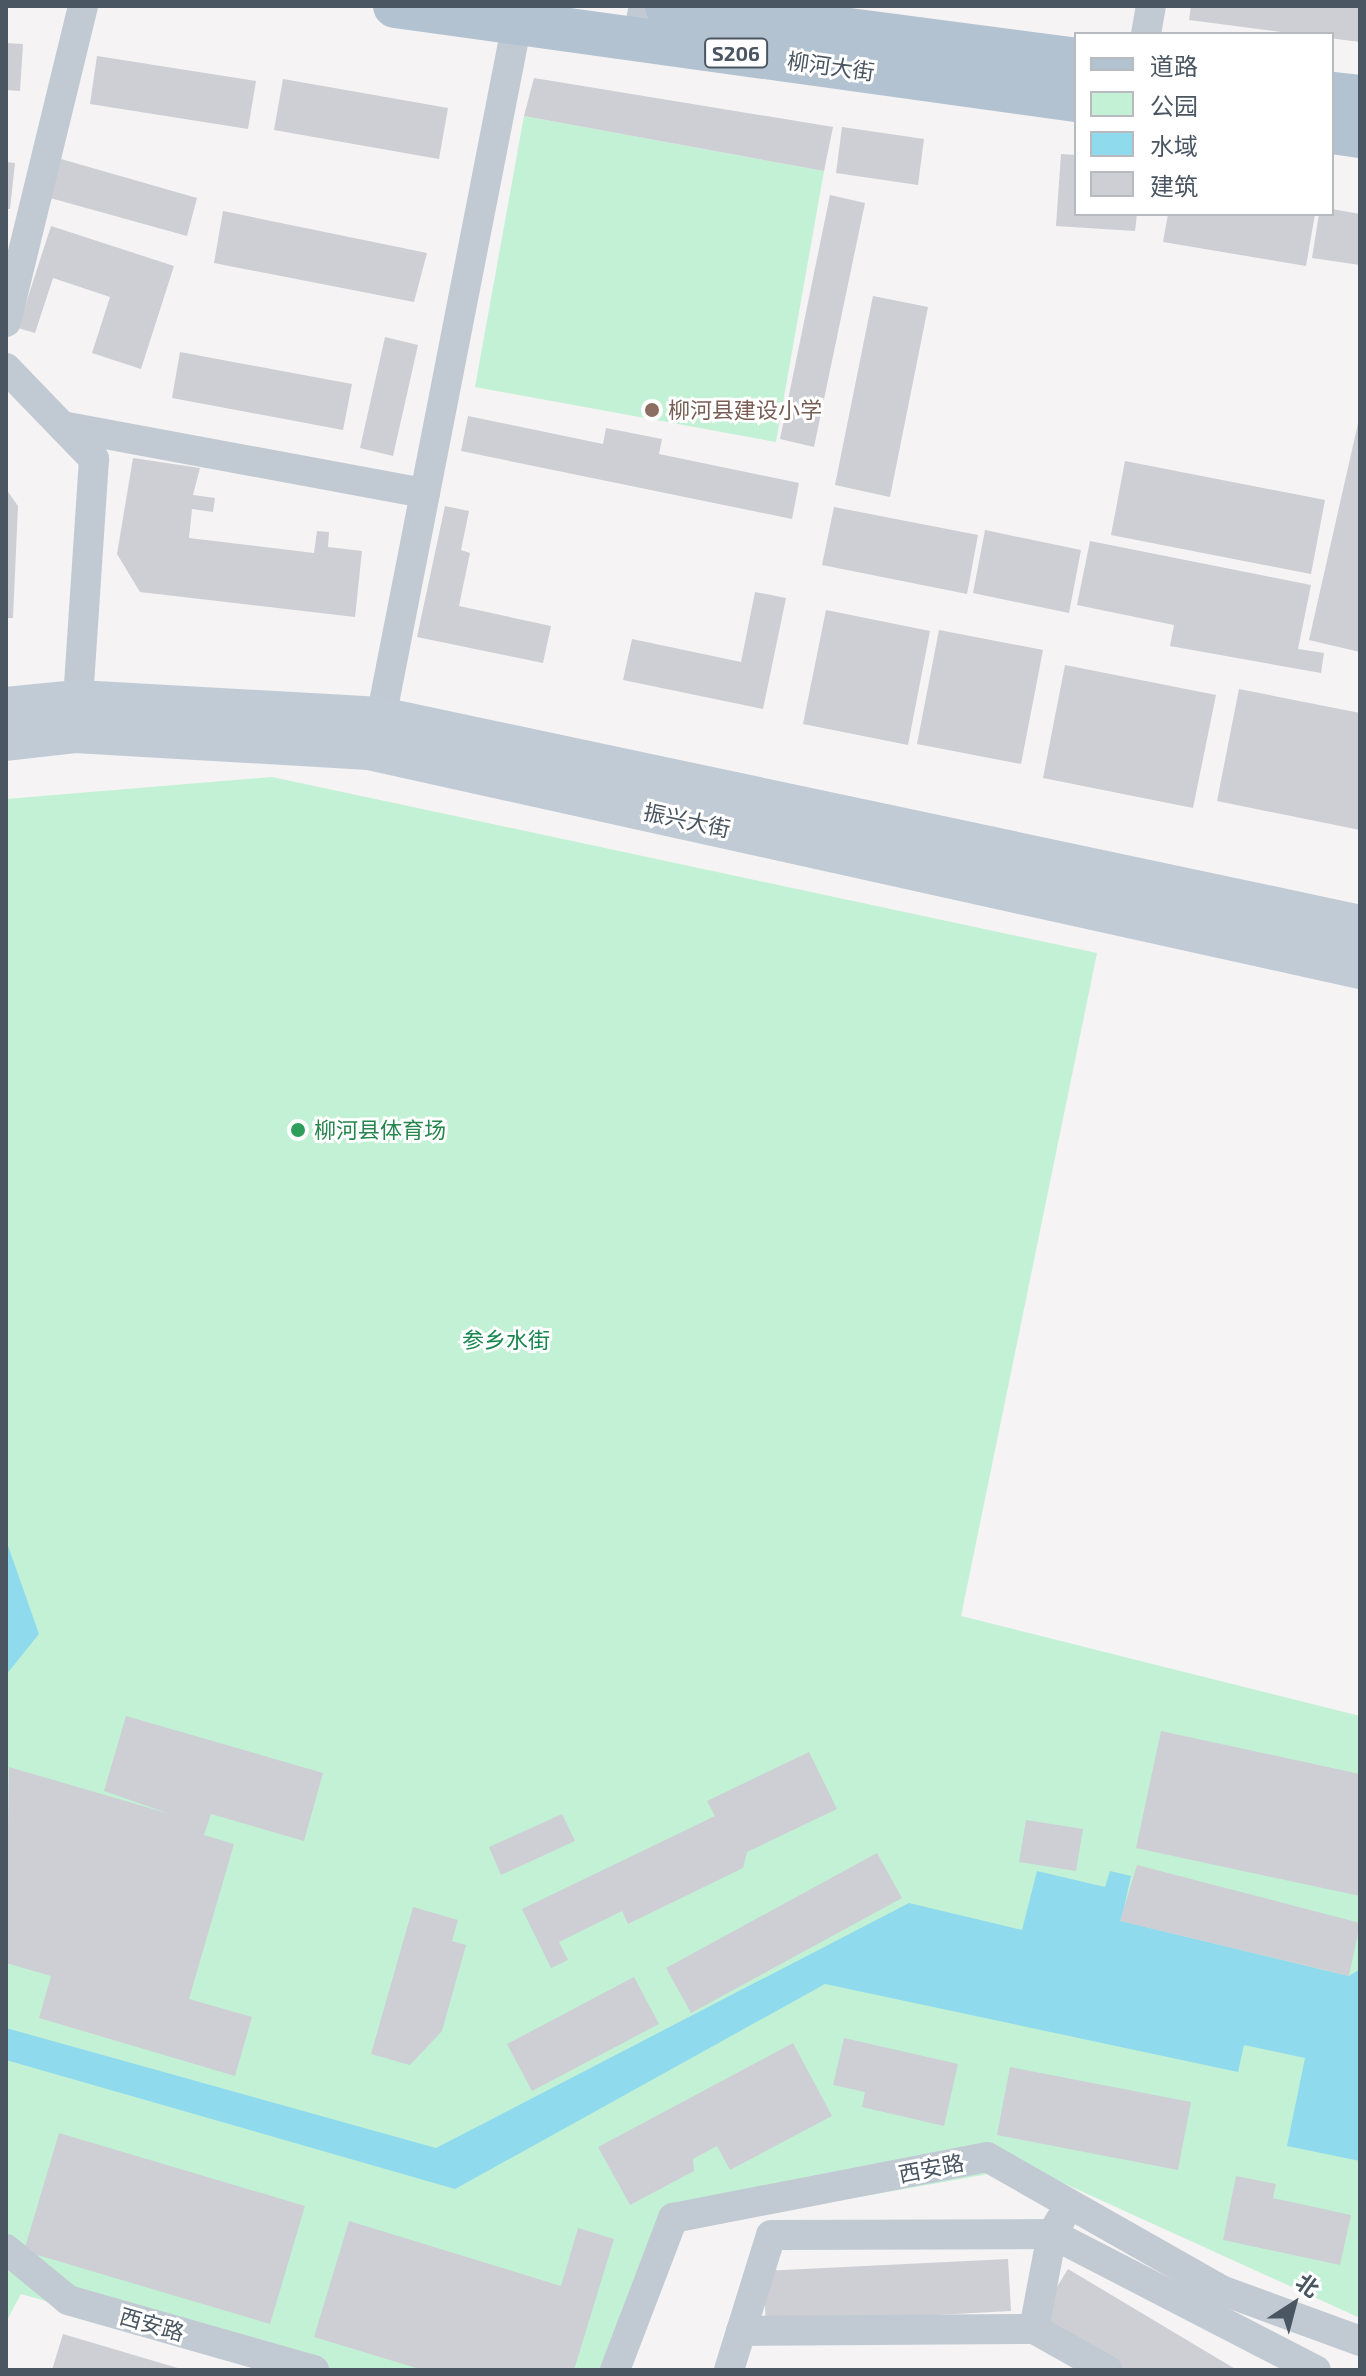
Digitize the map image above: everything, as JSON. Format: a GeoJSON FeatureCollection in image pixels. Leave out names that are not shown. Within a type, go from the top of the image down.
{"type":"FeatureCollection","features":[{"type":"Feature","properties":{"kind":"main road","name":"柳河大街"},"geometry":{"type":"LineString","coordinates":[[395,6],[517,23],[640,23],[1074,100]]}},
{"type":"Feature","properties":{"kind":"main road","name":"柳河大街"},"geometry":{"type":"LineString","coordinates":[[667,6],[1074,60]]}},
{"type":"Feature","properties":{"kind":"main road"},"geometry":{"type":"LineString","coordinates":[[1334,94],[1360,97]]}},
{"type":"Feature","properties":{"kind":"main road"},"geometry":{"type":"LineString","coordinates":[[1334,132],[1360,136]]}},
{"type":"Feature","properties":{"kind":"street"},"geometry":{"type":"LineString","coordinates":[[6,322],[83,6]]}},
{"type":"Feature","properties":{"kind":"street"},"geometry":{"type":"LineString","coordinates":[[1146,32],[1151,6]]}},
{"type":"Feature","properties":{"kind":"street"},"geometry":{"type":"LineString","coordinates":[[381,718],[517,23]]}},
{"type":"Feature","properties":{"kind":"street"},"geometry":{"type":"LineString","coordinates":[[6,368],[94,459],[78,701]]}},
{"type":"Feature","properties":{"kind":"street"},"geometry":{"type":"LineString","coordinates":[[62,426],[425,493]]}},
{"type":"Feature","properties":{"kind":"street","name":"振兴大街"},"geometry":{"type":"LineString","coordinates":[[6,708],[78,701],[381,718],[1360,926]]}},
{"type":"Feature","properties":{"kind":"street","name":"振兴大街"},"geometry":{"type":"LineString","coordinates":[[6,740],[75,732],[369,749],[1360,968]]}},
{"type":"Feature","properties":{"kind":"street","name":"西安路"},"geometry":{"type":"LineString","coordinates":[[615,2370],[673,2218],[987,2157],[1221,2290],[1360,2341]]}},
{"type":"Feature","properties":{"kind":"street"},"geometry":{"type":"LineString","coordinates":[[1034,2329],[1052,2234],[1071,2204]]}},
{"type":"Feature","properties":{"kind":"street"},"geometry":{"type":"LineString","coordinates":[[729,2370],[771,2235],[1052,2234],[1316,2370]]}},
{"type":"Feature","properties":{"kind":"street","name":"西安路"},"geometry":{"type":"LineString","coordinates":[[6,2249],[68,2300],[314,2370]]}},
{"type":"Feature","properties":{"kind":"street"},"geometry":{"type":"LineString","coordinates":[[741,2331],[1034,2329],[1107,2370]]}},
{"type":"Feature","properties":{"kind":"green space"},"geometry":{"type":"Polygon","coordinates":[[[524,116],[824,171],[776,442],[475,387],[524,116]]]}},
{"type":"Feature","properties":{"kind":"green space","name":"参乡水街"},"geometry":{"type":"Polygon","coordinates":[[[272,777],[1097,953],[961,1616],[1360,1716],[1360,2318],[1028,2167],[662,2232],[609,2370],[292,2370],[21,2294],[6,2322],[6,799],[272,777]]]}},
{"type":"Feature","properties":{"kind":"water"},"geometry":{"type":"Polygon","coordinates":[[[6,1540],[39,1634],[6,1675],[6,1540]]]}},
{"type":"Feature","properties":{"kind":"water"},"geometry":{"type":"Polygon","coordinates":[[[1037,1871],[1105,1887],[1110,1871],[1131,1876],[1121,1921],[1349,1976],[1360,1969],[1360,2161],[1287,2146],[1305,2058],[1244,2045],[1238,2072],[825,1984],[455,2189],[6,2060],[6,2028],[436,2148],[909,1903],[1022,1930],[1037,1871]]]}},
{"type":"Feature","properties":{"kind":"building"},"geometry":{"type":"Polygon","coordinates":[[[1191,6],[1360,6],[1360,42],[1334,39],[1334,32],[1282,32],[1189,20],[1191,6]]]}},
{"type":"Feature","properties":{"kind":"building"},"geometry":{"type":"Polygon","coordinates":[[[6,43],[23,44],[20,91],[6,90],[6,43]]]}},
{"type":"Feature","properties":{"kind":"building"},"geometry":{"type":"Polygon","coordinates":[[[97,56],[256,81],[248,129],[90,104],[97,56]]]}},
{"type":"Feature","properties":{"kind":"building"},"geometry":{"type":"Polygon","coordinates":[[[534,78],[833,127],[824,171],[524,116],[534,78]]]}},
{"type":"Feature","properties":{"kind":"building"},"geometry":{"type":"Polygon","coordinates":[[[283,79],[448,108],[439,159],[274,130],[283,79]]]}},
{"type":"Feature","properties":{"kind":"building"},"geometry":{"type":"Polygon","coordinates":[[[842,127],[924,139],[918,185],[836,173],[842,127]]]}},
{"type":"Feature","properties":{"kind":"building"},"geometry":{"type":"Polygon","coordinates":[[[1061,154],[1074,155],[1074,216],[1137,216],[1135,231],[1056,226],[1061,154]]]}},
{"type":"Feature","properties":{"kind":"building"},"geometry":{"type":"Polygon","coordinates":[[[54,157],[197,198],[187,236],[43,196],[54,157]]]}},
{"type":"Feature","properties":{"kind":"building"},"geometry":{"type":"Polygon","coordinates":[[[6,162],[15,163],[10,209],[6,209],[6,162]]]}},
{"type":"Feature","properties":{"kind":"building"},"geometry":{"type":"Polygon","coordinates":[[[830,195],[865,203],[814,447],[780,439],[830,195]]]}},
{"type":"Feature","properties":{"kind":"building"},"geometry":{"type":"Polygon","coordinates":[[[1334,209],[1360,214],[1360,265],[1312,258],[1319,216],[1334,216],[1334,209]]]}},
{"type":"Feature","properties":{"kind":"building"},"geometry":{"type":"Polygon","coordinates":[[[223,211],[427,253],[414,302],[214,263],[223,211]]]}},
{"type":"Feature","properties":{"kind":"building"},"geometry":{"type":"Polygon","coordinates":[[[1168,216],[1315,216],[1306,266],[1163,242],[1168,216]]]}},
{"type":"Feature","properties":{"kind":"building"},"geometry":{"type":"Polygon","coordinates":[[[51,226],[174,266],[141,369],[92,353],[110,297],[53,278],[35,333],[18,328],[51,226]]]}},
{"type":"Feature","properties":{"kind":"building"},"geometry":{"type":"Polygon","coordinates":[[[873,296],[928,307],[890,497],[835,485],[873,296]]]}},
{"type":"Feature","properties":{"kind":"building"},"geometry":{"type":"Polygon","coordinates":[[[385,337],[418,345],[393,456],[360,448],[385,337]]]}},
{"type":"Feature","properties":{"kind":"building"},"geometry":{"type":"Polygon","coordinates":[[[180,352],[352,384],[343,430],[172,398],[180,352]]]}},
{"type":"Feature","properties":{"kind":"building"},"geometry":{"type":"Polygon","coordinates":[[[468,416],[603,444],[606,428],[662,439],[659,454],[799,483],[792,519],[461,451],[468,416]]]}},
{"type":"Feature","properties":{"kind":"building"},"geometry":{"type":"Polygon","coordinates":[[[1360,419],[1360,652],[1309,640],[1360,419]]]}},
{"type":"Feature","properties":{"kind":"building"},"geometry":{"type":"Polygon","coordinates":[[[133,458],[200,468],[193,495],[215,498],[213,512],[192,509],[189,538],[314,553],[317,531],[329,532],[328,547],[362,551],[355,617],[140,592],[117,554],[133,458]]]}},
{"type":"Feature","properties":{"kind":"building"},"geometry":{"type":"Polygon","coordinates":[[[1125,461],[1325,500],[1311,574],[1111,535],[1125,461]]]}},
{"type":"Feature","properties":{"kind":"building"},"geometry":{"type":"Polygon","coordinates":[[[6,489],[18,506],[13,618],[6,618],[6,489]]]}},
{"type":"Feature","properties":{"kind":"building"},"geometry":{"type":"Polygon","coordinates":[[[445,506],[469,511],[461,550],[470,553],[459,606],[551,626],[543,663],[417,637],[445,506]]]}},
{"type":"Feature","properties":{"kind":"building"},"geometry":{"type":"Polygon","coordinates":[[[834,507],[978,535],[967,594],[822,565],[834,507]]]}},
{"type":"Feature","properties":{"kind":"building"},"geometry":{"type":"Polygon","coordinates":[[[985,530],[1081,550],[1069,613],[973,593],[985,530]]]}},
{"type":"Feature","properties":{"kind":"building"},"geometry":{"type":"Polygon","coordinates":[[[1090,541],[1311,585],[1298,649],[1324,653],[1321,673],[1170,646],[1174,625],[1077,605],[1090,541]]]}},
{"type":"Feature","properties":{"kind":"building"},"geometry":{"type":"Polygon","coordinates":[[[755,592],[786,598],[763,709],[623,680],[632,639],[741,662],[755,592]]]}},
{"type":"Feature","properties":{"kind":"building"},"geometry":{"type":"Polygon","coordinates":[[[826,610],[930,631],[908,745],[803,724],[826,610]]]}},
{"type":"Feature","properties":{"kind":"building"},"geometry":{"type":"Polygon","coordinates":[[[939,630],[1043,650],[1021,764],[917,744],[939,630]]]}},
{"type":"Feature","properties":{"kind":"building"},"geometry":{"type":"Polygon","coordinates":[[[1065,665],[1216,695],[1193,808],[1043,778],[1065,665]]]}},
{"type":"Feature","properties":{"kind":"building"},"geometry":{"type":"Polygon","coordinates":[[[1239,689],[1360,713],[1360,830],[1217,801],[1239,689]]]}},
{"type":"Feature","properties":{"kind":"building"},"geometry":{"type":"Polygon","coordinates":[[[126,1716],[323,1773],[304,1841],[211,1814],[204,1835],[234,1844],[189,1999],[252,2017],[235,2076],[39,2018],[51,1976],[6,1963],[9,1767],[170,1814],[104,1791],[126,1716]]]}},
{"type":"Feature","properties":{"kind":"building"},"geometry":{"type":"Polygon","coordinates":[[[1161,1731],[1360,1774],[1360,1896],[1136,1848],[1161,1731]]]}},
{"type":"Feature","properties":{"kind":"building"},"geometry":{"type":"Polygon","coordinates":[[[809,1752],[837,1809],[747,1852],[743,1868],[628,1924],[622,1911],[559,1942],[568,1960],[551,1968],[522,1909],[715,1816],[707,1801],[809,1752]]]}},
{"type":"Feature","properties":{"kind":"building"},"geometry":{"type":"Polygon","coordinates":[[[562,1814],[575,1841],[501,1875],[489,1847],[562,1814]]]}},
{"type":"Feature","properties":{"kind":"building"},"geometry":{"type":"Polygon","coordinates":[[[1026,1820],[1083,1829],[1076,1871],[1019,1862],[1026,1820]]]}},
{"type":"Feature","properties":{"kind":"building"},"geometry":{"type":"Polygon","coordinates":[[[877,1853],[902,1898],[691,2013],[666,1968],[877,1853]]]}},
{"type":"Feature","properties":{"kind":"building"},"geometry":{"type":"Polygon","coordinates":[[[1137,1865],[1360,1923],[1349,1976],[1120,1921],[1137,1865]]]}},
{"type":"Feature","properties":{"kind":"building"},"geometry":{"type":"Polygon","coordinates":[[[413,1907],[458,1920],[452,1941],[466,1945],[442,2031],[410,2065],[371,2054],[413,1907]]]}},
{"type":"Feature","properties":{"kind":"building"},"geometry":{"type":"Polygon","coordinates":[[[634,1977],[659,2024],[532,2091],[507,2044],[634,1977]]]}},
{"type":"Feature","properties":{"kind":"building"},"geometry":{"type":"Polygon","coordinates":[[[844,2038],[958,2064],[944,2126],[862,2107],[865,2092],[833,2085],[844,2038]]]}},
{"type":"Feature","properties":{"kind":"building"},"geometry":{"type":"Polygon","coordinates":[[[793,2043],[832,2116],[730,2170],[717,2146],[693,2159],[694,2171],[630,2205],[598,2147],[793,2043]]]}},
{"type":"Feature","properties":{"kind":"building"},"geometry":{"type":"Polygon","coordinates":[[[1010,2067],[1191,2102],[1178,2170],[997,2135],[1010,2067]]]}},
{"type":"Feature","properties":{"kind":"building"},"geometry":{"type":"Polygon","coordinates":[[[59,2133],[305,2206],[270,2324],[24,2251],[59,2133]]]}},
{"type":"Feature","properties":{"kind":"building"},"geometry":{"type":"Polygon","coordinates":[[[1236,2176],[1276,2184],[1273,2198],[1351,2215],[1340,2265],[1223,2240],[1236,2176]]]}},
{"type":"Feature","properties":{"kind":"building"},"geometry":{"type":"Polygon","coordinates":[[[349,2221],[561,2286],[578,2228],[614,2239],[574,2370],[423,2370],[314,2337],[349,2221]]]}},
{"type":"Feature","properties":{"kind":"building"},"geometry":{"type":"Polygon","coordinates":[[[1008,2259],[1011,2311],[766,2324],[763,2271],[1008,2259]]]}},
{"type":"Feature","properties":{"kind":"building"},"geometry":{"type":"Polygon","coordinates":[[[1068,2269],[1237,2370],[1125,2370],[1038,2318],[1068,2269]]]}},
{"type":"Feature","properties":{"kind":"building"},"geometry":{"type":"Polygon","coordinates":[[[63,2334],[181,2369],[181,2370],[52,2370],[63,2334]]]}},
{"type":"Feature","properties":{"kind":"place","name":"柳河县建设小学"},"geometry":{"type":"Point","coordinates":[652,410]}},
{"type":"Feature","properties":{"kind":"place","name":"柳河县体育场"},"geometry":{"type":"Point","coordinates":[298,1130]}}]}
